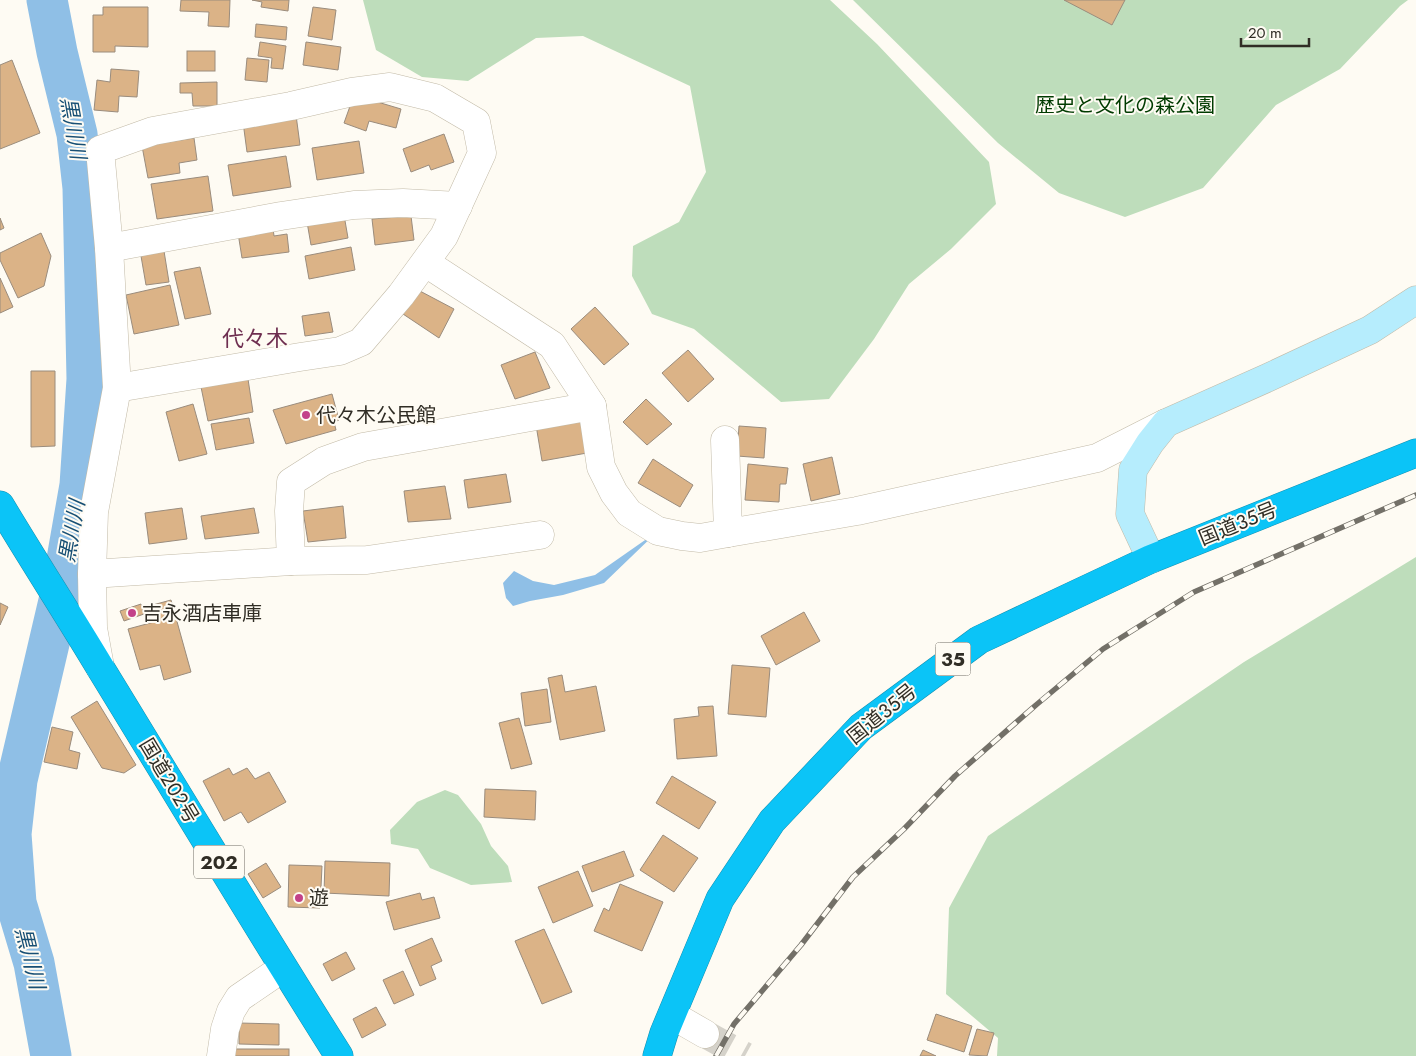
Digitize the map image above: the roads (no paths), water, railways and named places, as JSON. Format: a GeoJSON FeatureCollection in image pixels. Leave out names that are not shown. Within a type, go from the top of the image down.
{"type":"FeatureCollection","features":[{"type":"Feature","properties":{"kind":"highway","name":"国道35号"},"geometry":{"type":"LineString","coordinates":[[657,1056],[664,1033],[720,899],[772,821],[861,727],[979,640],[1151,559],[1416,453]]}},
{"type":"Feature","properties":{"kind":"highway","name":"国道202号"},"geometry":{"type":"LineString","coordinates":[[0,505],[283,968],[339,1056]]}},
{"type":"Feature","properties":{"kind":"street"},"geometry":{"type":"LineString","coordinates":[[100,667],[93,628],[94,512],[117,388],[109,248],[100,150],[153,132],[291,106],[352,92],[390,87],[435,98],[476,122],[482,153],[444,236],[402,295],[361,342],[340,351],[117,388]]}},
{"type":"Feature","properties":{"kind":"street"},"geometry":{"type":"LineString","coordinates":[[109,248],[281,216],[354,205],[403,203],[458,206]]}},
{"type":"Feature","properties":{"kind":"street"},"geometry":{"type":"LineString","coordinates":[[426,263],[552,345],[592,406],[601,467],[614,493],[629,513],[658,531],[700,538],[858,510],[1098,458],[1166,423],[1370,330],[1416,300]]}},
{"type":"Feature","properties":{"kind":"street"},"geometry":{"type":"LineString","coordinates":[[291,561],[289,511],[291,482],[324,461],[363,447],[592,406]]}},
{"type":"Feature","properties":{"kind":"street"},"geometry":{"type":"LineString","coordinates":[[1151,559],[1130,514],[1133,470],[1150,443],[1166,423]]}},
{"type":"Feature","properties":{"kind":"street"},"geometry":{"type":"LineString","coordinates":[[724,440],[728,533]]}},
{"type":"Feature","properties":{"kind":"street"},"geometry":{"type":"LineString","coordinates":[[92,574],[291,561],[367,560],[540,535]]}},
{"type":"Feature","properties":{"kind":"street"},"geometry":{"type":"LineString","coordinates":[[221,1056],[225,1029],[231,1011],[239,998],[283,968]]}},
{"type":"Feature","properties":{"kind":"street"},"geometry":{"type":"LineString","coordinates":[[672,1015],[705,1034]]}},
{"type":"Feature","properties":{"kind":"water"},"geometry":{"type":"Polygon","coordinates":[[[658,531],[604,583],[563,595],[513,606],[506,598],[503,583],[514,571],[533,581],[554,585],[595,575],[658,531]]]}},
{"type":"Feature","properties":{"kind":"waterway","name":"黒川川"},"geometry":{"type":"LineString","coordinates":[[47,0],[57,52],[77,134],[83,188],[87,379],[80,485],[62,588],[17,780],[11,834],[16,903],[34,963],[51,1056]]}},
{"type":"Feature","properties":{"kind":"tunnel"},"geometry":{"type":"LineString","coordinates":[[705,1034],[745,1056]]}},
{"type":"Feature","properties":{"kind":"railway"},"geometry":{"type":"LineString","coordinates":[[716,1056],[734,1024],[801,945],[853,877],[904,829],[955,776],[1103,649],[1194,592],[1416,495]]}},
{"type":"Feature","properties":{"kind":"place","name":"代々木公民館"},"geometry":{"type":"Point","coordinates":[306,415]}},
{"type":"Feature","properties":{"kind":"place","name":"吉永酒店車庫"},"geometry":{"type":"Point","coordinates":[132,613]}},
{"type":"Feature","properties":{"kind":"place","name":"遊"},"geometry":{"type":"Point","coordinates":[299,898]}},
{"type":"Feature","properties":{"kind":"district","name":"代々木"},"geometry":{"type":"Point","coordinates":[255,338]}},
{"type":"Feature","properties":{"kind":"park label","name":"歴史と文化の森公園"},"geometry":{"type":"Point","coordinates":[1125,105]}}]}
